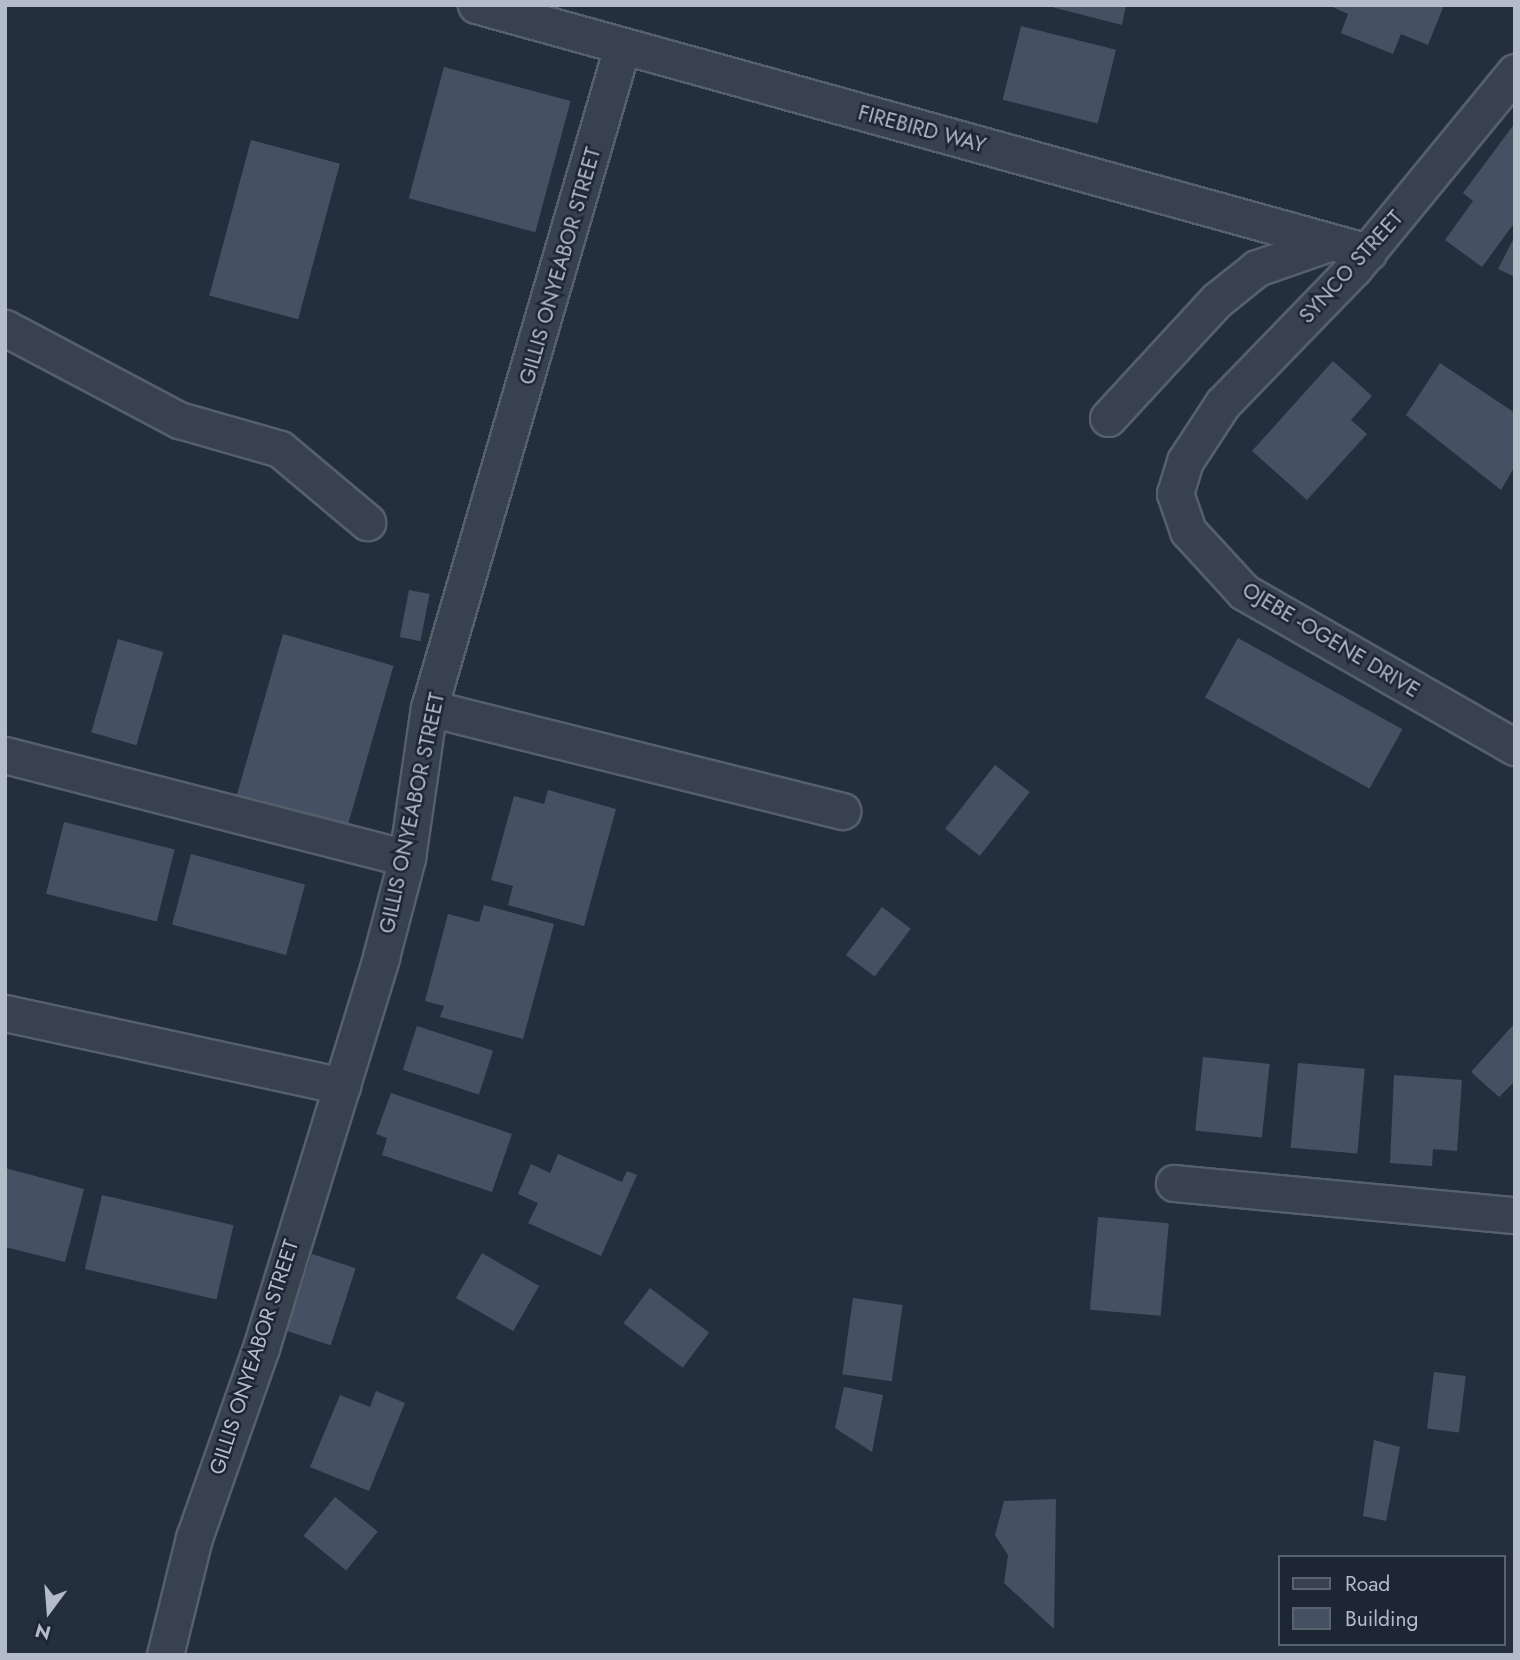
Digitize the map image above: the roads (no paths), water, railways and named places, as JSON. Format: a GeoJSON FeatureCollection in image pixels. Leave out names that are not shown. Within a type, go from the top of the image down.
{"type":"FeatureCollection","features":[{"type":"Feature","properties":{"kind":"street","name":"FIREBIRD WAY"},"geometry":{"type":"LineString","coordinates":[[476,5],[1326,244],[1368,252]]}},
{"type":"Feature","properties":{"kind":"street","name":"GILLIS ONYEABOR STREET"},"geometry":{"type":"LineString","coordinates":[[164,1655],[194,1538],[342,1086],[407,858],[429,708],[622,47]]}},
{"type":"Feature","properties":{"kind":"street","name":"SYNCO STREET"},"geometry":{"type":"LineString","coordinates":[[1185,461],[1223,403],[1368,252],[1515,72]]}},
{"type":"Feature","properties":{"kind":"street"},"geometry":{"type":"LineString","coordinates":[[1108,418],[1217,300],[1257,268],[1326,244]]}},
{"type":"Feature","properties":{"kind":"street"},"geometry":{"type":"LineString","coordinates":[[5,328],[179,420],[280,449],[367,522]]}},
{"type":"Feature","properties":{"kind":"street","name":"OJEBE -OGENE DRIVE"},"geometry":{"type":"LineString","coordinates":[[1185,461],[1175,494],[1188,531],[1244,592],[1515,747]]}},
{"type":"Feature","properties":{"kind":"street"},"geometry":{"type":"LineString","coordinates":[[429,708],[842,811]]}},
{"type":"Feature","properties":{"kind":"street"},"geometry":{"type":"LineString","coordinates":[[5,755],[407,858]]}},
{"type":"Feature","properties":{"kind":"street"},"geometry":{"type":"LineString","coordinates":[[5,1013],[342,1086]]}},
{"type":"Feature","properties":{"kind":"street"},"geometry":{"type":"LineString","coordinates":[[1174,1183],[1515,1215]]}}]}
